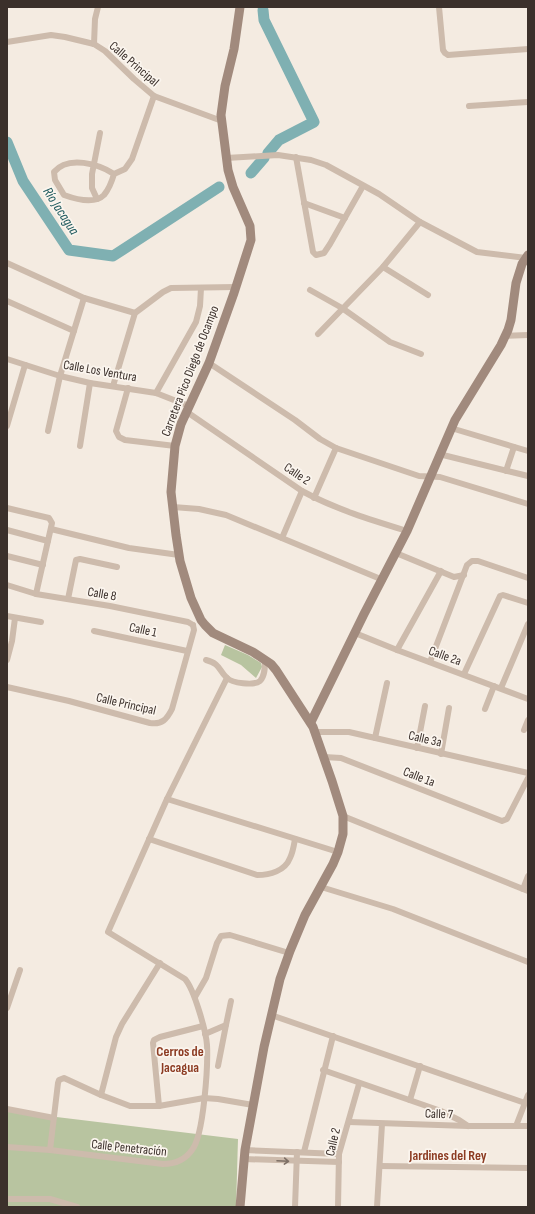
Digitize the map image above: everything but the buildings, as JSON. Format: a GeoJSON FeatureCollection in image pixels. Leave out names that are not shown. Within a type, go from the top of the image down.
{"type":"FeatureCollection","features":[{"type":"Feature","properties":{"kind":"street"},"geometry":{"type":"LineString","coordinates":[[94,44],[95,19],[98,7]]}},
{"type":"Feature","properties":{"kind":"street","name":"Carretera Pico Diego de Ocampo"},"geometry":{"type":"LineString","coordinates":[[240,7],[234,48],[224,86],[221,114],[229,175],[248,220],[251,232],[249,247],[236,287],[209,363],[188,409],[175,446],[172,477],[173,507],[179,555],[197,623],[205,625],[213,633],[253,652],[266,660],[276,670],[311,722],[316,732],[343,816],[343,834],[338,852],[305,916],[289,953],[280,979],[271,1015],[244,1154],[240,1207]]}},
{"type":"Feature","properties":{"kind":"street"},"geometry":{"type":"LineString","coordinates":[[439,7],[443,50],[448,55],[528,49]]}},
{"type":"Feature","properties":{"kind":"street","name":"Calle Principal"},"geometry":{"type":"LineString","coordinates":[[7,42],[51,35],[94,44],[154,96],[222,121]]}},
{"type":"Feature","properties":{"kind":"street"},"geometry":{"type":"LineString","coordinates":[[114,174],[104,194],[97,199],[81,199],[64,195],[55,180],[54,172],[58,167],[70,162],[94,166],[108,170],[114,174],[120,173],[132,159],[154,96]]}},
{"type":"Feature","properties":{"kind":"street"},"geometry":{"type":"LineString","coordinates":[[469,106],[528,102]]}},
{"type":"Feature","properties":{"kind":"street"},"geometry":{"type":"LineString","coordinates":[[97,199],[91,184],[100,133]]}},
{"type":"Feature","properties":{"kind":"street"},"geometry":{"type":"LineString","coordinates":[[226,158],[263,156],[296,157],[311,160],[326,165],[379,194],[420,222],[477,252],[527,256],[522,264],[516,283],[511,320],[501,345],[466,400],[451,428],[407,531],[311,722]]}},
{"type":"Feature","properties":{"kind":"street"},"geometry":{"type":"LineString","coordinates":[[296,157],[313,252],[316,255],[324,253],[363,186]]}},
{"type":"Feature","properties":{"kind":"street"},"geometry":{"type":"LineString","coordinates":[[304,203],[345,218]]}},
{"type":"Feature","properties":{"kind":"street"},"geometry":{"type":"LineString","coordinates":[[318,334],[383,267],[420,222]]}},
{"type":"Feature","properties":{"kind":"street"},"geometry":{"type":"LineString","coordinates":[[7,263],[84,298],[135,312]]}},
{"type":"Feature","properties":{"kind":"street"},"geometry":{"type":"LineString","coordinates":[[383,267],[428,295]]}},
{"type":"Feature","properties":{"kind":"street"},"geometry":{"type":"LineString","coordinates":[[113,386],[135,312],[165,290],[174,288],[236,287]]}},
{"type":"Feature","properties":{"kind":"street"},"geometry":{"type":"LineString","coordinates":[[156,393],[196,322],[200,306],[201,288]]}},
{"type":"Feature","properties":{"kind":"street"},"geometry":{"type":"LineString","coordinates":[[310,290],[342,308],[390,342],[421,354]]}},
{"type":"Feature","properties":{"kind":"street"},"geometry":{"type":"LineString","coordinates":[[48,431],[60,376],[84,298]]}},
{"type":"Feature","properties":{"kind":"street"},"geometry":{"type":"LineString","coordinates":[[7,301],[74,331]]}},
{"type":"Feature","properties":{"kind":"street"},"geometry":{"type":"LineString","coordinates":[[505,336],[528,335]]}},
{"type":"Feature","properties":{"kind":"street","name":"Calle Los Ventura"},"geometry":{"type":"LineString","coordinates":[[7,359],[60,376],[90,383],[156,393],[188,409]]}},
{"type":"Feature","properties":{"kind":"street"},"geometry":{"type":"LineString","coordinates":[[209,363],[295,420],[320,439],[336,448],[419,476],[440,477],[528,504]]}},
{"type":"Feature","properties":{"kind":"street"},"geometry":{"type":"LineString","coordinates":[[7,426],[25,365]]}},
{"type":"Feature","properties":{"kind":"street"},"geometry":{"type":"LineString","coordinates":[[80,446],[90,383]]}},
{"type":"Feature","properties":{"kind":"street"},"geometry":{"type":"LineString","coordinates":[[128,388],[116,431],[118,437],[125,440],[175,446]]}},
{"type":"Feature","properties":{"kind":"street","name":"Calle 2"},"geometry":{"type":"LineString","coordinates":[[188,409],[302,491],[314,498],[354,515],[407,531]]}},
{"type":"Feature","properties":{"kind":"street"},"geometry":{"type":"LineString","coordinates":[[451,428],[528,451]]}},
{"type":"Feature","properties":{"kind":"street"},"geometry":{"type":"LineString","coordinates":[[506,471],[514,447]]}},
{"type":"Feature","properties":{"kind":"street"},"geometry":{"type":"LineString","coordinates":[[314,498],[336,448]]}},
{"type":"Feature","properties":{"kind":"street"},"geometry":{"type":"LineString","coordinates":[[439,454],[528,476]]}},
{"type":"Feature","properties":{"kind":"street"},"geometry":{"type":"LineString","coordinates":[[282,538],[302,491]]}},
{"type":"Feature","properties":{"kind":"street"},"geometry":{"type":"LineString","coordinates":[[173,507],[199,509],[226,515],[382,580]]}},
{"type":"Feature","properties":{"kind":"street"},"geometry":{"type":"LineString","coordinates":[[7,508],[49,518],[52,523],[36,594]]}},
{"type":"Feature","properties":{"kind":"street"},"geometry":{"type":"LineString","coordinates":[[51,529],[129,548],[179,555]]}},
{"type":"Feature","properties":{"kind":"street"},"geometry":{"type":"LineString","coordinates":[[7,530],[48,540]]}},
{"type":"Feature","properties":{"kind":"street"},"geometry":{"type":"LineString","coordinates":[[396,553],[454,577],[464,575]]}},
{"type":"Feature","properties":{"kind":"street"},"geometry":{"type":"LineString","coordinates":[[7,556],[43,565]]}},
{"type":"Feature","properties":{"kind":"street"},"geometry":{"type":"LineString","coordinates":[[68,599],[76,560],[80,559],[116,567]]}},
{"type":"Feature","properties":{"kind":"street"},"geometry":{"type":"LineString","coordinates":[[430,662],[467,565],[470,562],[478,561],[528,578]]}},
{"type":"Feature","properties":{"kind":"street"},"geometry":{"type":"LineString","coordinates":[[397,650],[441,571]]}},
{"type":"Feature","properties":{"kind":"street","name":"Calle 8"},"geometry":{"type":"LineString","coordinates":[[7,586],[36,594],[110,606],[197,623]]}},
{"type":"Feature","properties":{"kind":"street"},"geometry":{"type":"LineString","coordinates":[[464,674],[500,596],[503,595],[528,603]]}},
{"type":"Feature","properties":{"kind":"street"},"geometry":{"type":"LineString","coordinates":[[7,616],[41,622]]}},
{"type":"Feature","properties":{"kind":"street"},"geometry":{"type":"LineString","coordinates":[[7,659],[9,640],[15,618]]}},
{"type":"Feature","properties":{"kind":"street","name":"Calle Principal"},"geometry":{"type":"LineString","coordinates":[[7,687],[158,724],[166,719],[172,709],[187,651],[197,623]]}},
{"type":"Feature","properties":{"kind":"street"},"geometry":{"type":"LineString","coordinates":[[501,688],[528,624]]}},
{"type":"Feature","properties":{"kind":"street","name":"Calle 1"},"geometry":{"type":"LineString","coordinates":[[94,631],[187,651]]}},
{"type":"Feature","properties":{"kind":"street","name":"Calle 2a"},"geometry":{"type":"LineString","coordinates":[[356,633],[528,699]]}},
{"type":"Feature","properties":{"kind":"street"},"geometry":{"type":"LineString","coordinates":[[206,660],[217,665],[226,678],[231,681],[257,683],[261,680],[264,674],[266,660]]}},
{"type":"Feature","properties":{"kind":"street"},"geometry":{"type":"LineString","coordinates":[[226,678],[149,839],[258,875],[276,873],[287,863],[290,858],[295,839]]}},
{"type":"Feature","properties":{"kind":"street"},"geometry":{"type":"LineString","coordinates":[[375,738],[387,683]]}},
{"type":"Feature","properties":{"kind":"street"},"geometry":{"type":"LineString","coordinates":[[485,709],[494,686]]}},
{"type":"Feature","properties":{"kind":"street"},"geometry":{"type":"LineString","coordinates":[[417,748],[425,706]]}},
{"type":"Feature","properties":{"kind":"street"},"geometry":{"type":"LineString","coordinates":[[441,754],[449,708]]}},
{"type":"Feature","properties":{"kind":"street"},"geometry":{"type":"LineString","coordinates":[[524,730],[528,720]]}},
{"type":"Feature","properties":{"kind":"street","name":"Calle 3a"},"geometry":{"type":"LineString","coordinates":[[316,732],[349,732],[441,754],[528,778]]}},
{"type":"Feature","properties":{"kind":"street","name":"Calle 1a"},"geometry":{"type":"LineString","coordinates":[[324,757],[341,758],[492,818],[504,821],[507,819],[528,778]]}},
{"type":"Feature","properties":{"kind":"street"},"geometry":{"type":"LineString","coordinates":[[167,799],[338,852]]}},
{"type":"Feature","properties":{"kind":"street"},"geometry":{"type":"LineString","coordinates":[[343,816],[525,890],[528,876]]}},
{"type":"Feature","properties":{"kind":"street","name":"Calle Penetración"},"geometry":{"type":"LineString","coordinates":[[7,1147],[50,1150],[163,1164],[176,1162],[186,1157],[195,1146],[200,1127],[204,1098],[207,1069],[207,1043],[195,997],[185,979],[108,932],[149,839]]}},
{"type":"Feature","properties":{"kind":"street"},"geometry":{"type":"LineString","coordinates":[[321,887],[393,909],[528,962]]}},
{"type":"Feature","properties":{"kind":"street"},"geometry":{"type":"LineString","coordinates":[[195,997],[206,978],[221,936],[230,935],[289,953]]}},
{"type":"Feature","properties":{"kind":"street"},"geometry":{"type":"LineString","coordinates":[[101,1095],[116,1037],[122,1024],[160,963]]}},
{"type":"Feature","properties":{"kind":"street"},"geometry":{"type":"LineString","coordinates":[[7,1008],[20,970]]}},
{"type":"Feature","properties":{"kind":"street"},"geometry":{"type":"LineString","coordinates":[[218,1066],[231,1001]]}},
{"type":"Feature","properties":{"kind":"street"},"geometry":{"type":"LineString","coordinates":[[271,1015],[525,1103]]}},
{"type":"Feature","properties":{"kind":"street"},"geometry":{"type":"LineString","coordinates":[[205,1034],[226,1025]]}},
{"type":"Feature","properties":{"kind":"street"},"geometry":{"type":"LineString","coordinates":[[159,1106],[153,1043],[154,1040],[160,1037],[203,1026]]}},
{"type":"Feature","properties":{"kind":"street"},"geometry":{"type":"LineString","coordinates":[[304,1152],[332,1036]]}},
{"type":"Feature","properties":{"kind":"street"},"geometry":{"type":"LineString","coordinates":[[410,1100],[420,1066]]}},
{"type":"Feature","properties":{"kind":"street"},"geometry":{"type":"LineString","coordinates":[[323,1070],[359,1084],[442,1111],[468,1126]]}},
{"type":"Feature","properties":{"kind":"street"},"geometry":{"type":"LineString","coordinates":[[50,1150],[58,1083],[62,1079],[68,1079],[101,1095],[130,1106],[159,1106],[204,1098],[253,1105]]}},
{"type":"Feature","properties":{"kind":"street","name":"Calle 2"},"geometry":{"type":"LineString","coordinates":[[338,1207],[339,1154],[359,1084]]}},
{"type":"Feature","properties":{"kind":"street"},"geometry":{"type":"LineString","coordinates":[[516,1126],[528,1095]]}},
{"type":"Feature","properties":{"kind":"street"},"geometry":{"type":"LineString","coordinates":[[7,1109],[54,1118]]}},
{"type":"Feature","properties":{"kind":"street","name":"Calle 7"},"geometry":{"type":"LineString","coordinates":[[349,1122],[468,1126],[528,1126]]}},
{"type":"Feature","properties":{"kind":"street"},"geometry":{"type":"LineString","coordinates":[[378,1207],[382,1124]]}},
{"type":"Feature","properties":{"kind":"street"},"geometry":{"type":"LineString","coordinates":[[295,1207],[297,1152]]}},
{"type":"Feature","properties":{"kind":"street"},"geometry":{"type":"LineString","coordinates":[[244,1154],[304,1152],[339,1154]]}},
{"type":"Feature","properties":{"kind":"street"},"geometry":{"type":"LineString","coordinates":[[244,1154],[296,1162],[339,1162]]}},
{"type":"Feature","properties":{"kind":"street"},"geometry":{"type":"LineString","coordinates":[[380,1166],[528,1168]]}},
{"type":"Feature","properties":{"kind":"street"},"geometry":{"type":"LineString","coordinates":[[7,1199],[50,1199],[77,1207]]}},
{"type":"Feature","properties":{"kind":"green space"},"geometry":{"type":"Polygon","coordinates":[[[225,645],[248,655],[261,663],[262,667],[256,678],[241,665],[221,655],[225,645]]]}},
{"type":"Feature","properties":{"kind":"green space"},"geometry":{"type":"Polygon","coordinates":[[[7,1111],[238,1139],[236,1207],[7,1207],[7,1111]]]}},
{"type":"Feature","properties":{"kind":"waterway","name":"Río Jacagua"},"geometry":{"type":"LineString","coordinates":[[263,10],[264,20],[314,122],[279,140],[268,153]]}},
{"type":"Feature","properties":{"kind":"waterway","name":"Río Jacagua"},"geometry":{"type":"LineString","coordinates":[[7,142],[23,181],[69,250],[113,256],[219,187]]}},
{"type":"Feature","properties":{"kind":"waterway","name":"Río Jacagua"},"geometry":{"type":"LineString","coordinates":[[251,173],[264,158]]}},
{"type":"Feature","properties":{"kind":"district","name":"Cerros de Jacagua"},"geometry":{"type":"Point","coordinates":[180,1060]}},
{"type":"Feature","properties":{"kind":"district","name":"Jardines del Rey"},"geometry":{"type":"Point","coordinates":[448,1155]}}]}
